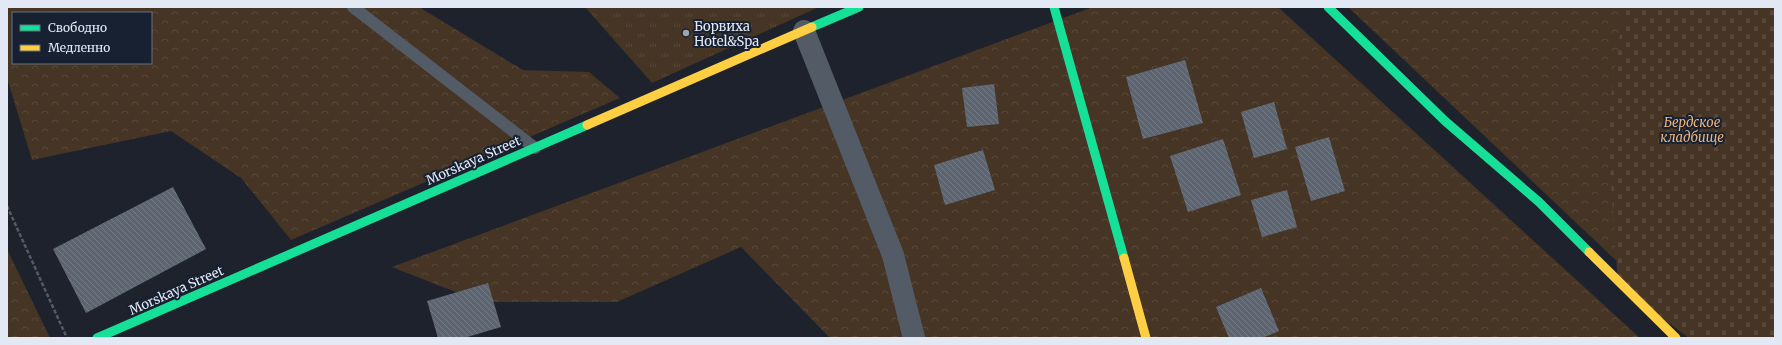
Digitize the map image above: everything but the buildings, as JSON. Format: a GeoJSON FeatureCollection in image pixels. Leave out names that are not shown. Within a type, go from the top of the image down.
{"type":"FeatureCollection","features":[{"type":"Feature","properties":{"kind":"street","name":"Morskaya Street"},"geometry":{"type":"LineString","coordinates":[[97,338],[859,7]]}},
{"type":"Feature","properties":{"kind":"street"},"geometry":{"type":"LineString","coordinates":[[1054,7],[1146,338]]}},
{"type":"Feature","properties":{"kind":"street"},"geometry":{"type":"LineString","coordinates":[[1328,7],[1445,121],[1539,202],[1676,338]]}},
{"type":"Feature","properties":{"kind":"street"},"geometry":{"type":"LineString","coordinates":[[804,31],[893,254],[914,338]]}},
{"type":"Feature","properties":{"kind":"lane"},"geometry":{"type":"LineString","coordinates":[[353,7],[535,148]]}},
{"type":"Feature","properties":{"kind":"path"},"geometry":{"type":"LineString","coordinates":[[7,206],[67,338]]}},
{"type":"Feature","properties":{"kind":"green space"},"geometry":{"type":"Polygon","coordinates":[[[7,7],[419,7],[523,70],[589,72],[620,98],[291,240],[241,178],[171,131],[32,160],[7,78],[7,7]]]}},
{"type":"Feature","properties":{"kind":"green space","name":"Борвиха Hotel&Spa"},"geometry":{"type":"Polygon","coordinates":[[[585,7],[819,7],[652,83],[585,7]]]}},
{"type":"Feature","properties":{"kind":"green space"},"geometry":{"type":"Polygon","coordinates":[[[1093,7],[1278,7],[1640,338],[830,338],[741,247],[617,302],[481,302],[392,267],[1093,7]]]}},
{"type":"Feature","properties":{"kind":"green space","name":"Бердское кладбище"},"geometry":{"type":"Polygon","coordinates":[[[1348,7],[1775,7],[1775,338],[1698,338],[1348,7]]]}},
{"type":"Feature","properties":{"kind":"green space","name":"Бердское кладбище"},"geometry":{"type":"Polygon","coordinates":[[[1624,7],[1775,7],[1775,338],[1689,338],[1618,285],[1607,124],[1624,7]]]}},
{"type":"Feature","properties":{"kind":"green space"},"geometry":{"type":"Polygon","coordinates":[[[7,249],[50,338],[7,338],[7,249]]]}},
{"type":"Feature","properties":{"kind":"traffic: fast"},"geometry":{"type":"LineString","coordinates":[[812,27],[859,7]]}},
{"type":"Feature","properties":{"kind":"traffic: fast"},"geometry":{"type":"LineString","coordinates":[[1054,7],[1124,258]]}},
{"type":"Feature","properties":{"kind":"traffic: fast"},"geometry":{"type":"LineString","coordinates":[[1328,7],[1445,121],[1539,202],[1589,252]]}},
{"type":"Feature","properties":{"kind":"traffic: fast"},"geometry":{"type":"LineString","coordinates":[[97,338],[587,125]]}},
{"type":"Feature","properties":{"kind":"traffic: slow"},"geometry":{"type":"LineString","coordinates":[[587,125],[812,27]]}},
{"type":"Feature","properties":{"kind":"traffic: slow"},"geometry":{"type":"LineString","coordinates":[[1589,252],[1676,338]]}},
{"type":"Feature","properties":{"kind":"traffic: slow"},"geometry":{"type":"LineString","coordinates":[[1124,258],[1146,338]]}},
{"type":"Feature","properties":{"kind":"place","name":"Борвиха Hotel&Spa"},"geometry":{"type":"Point","coordinates":[686,33]}}]}
